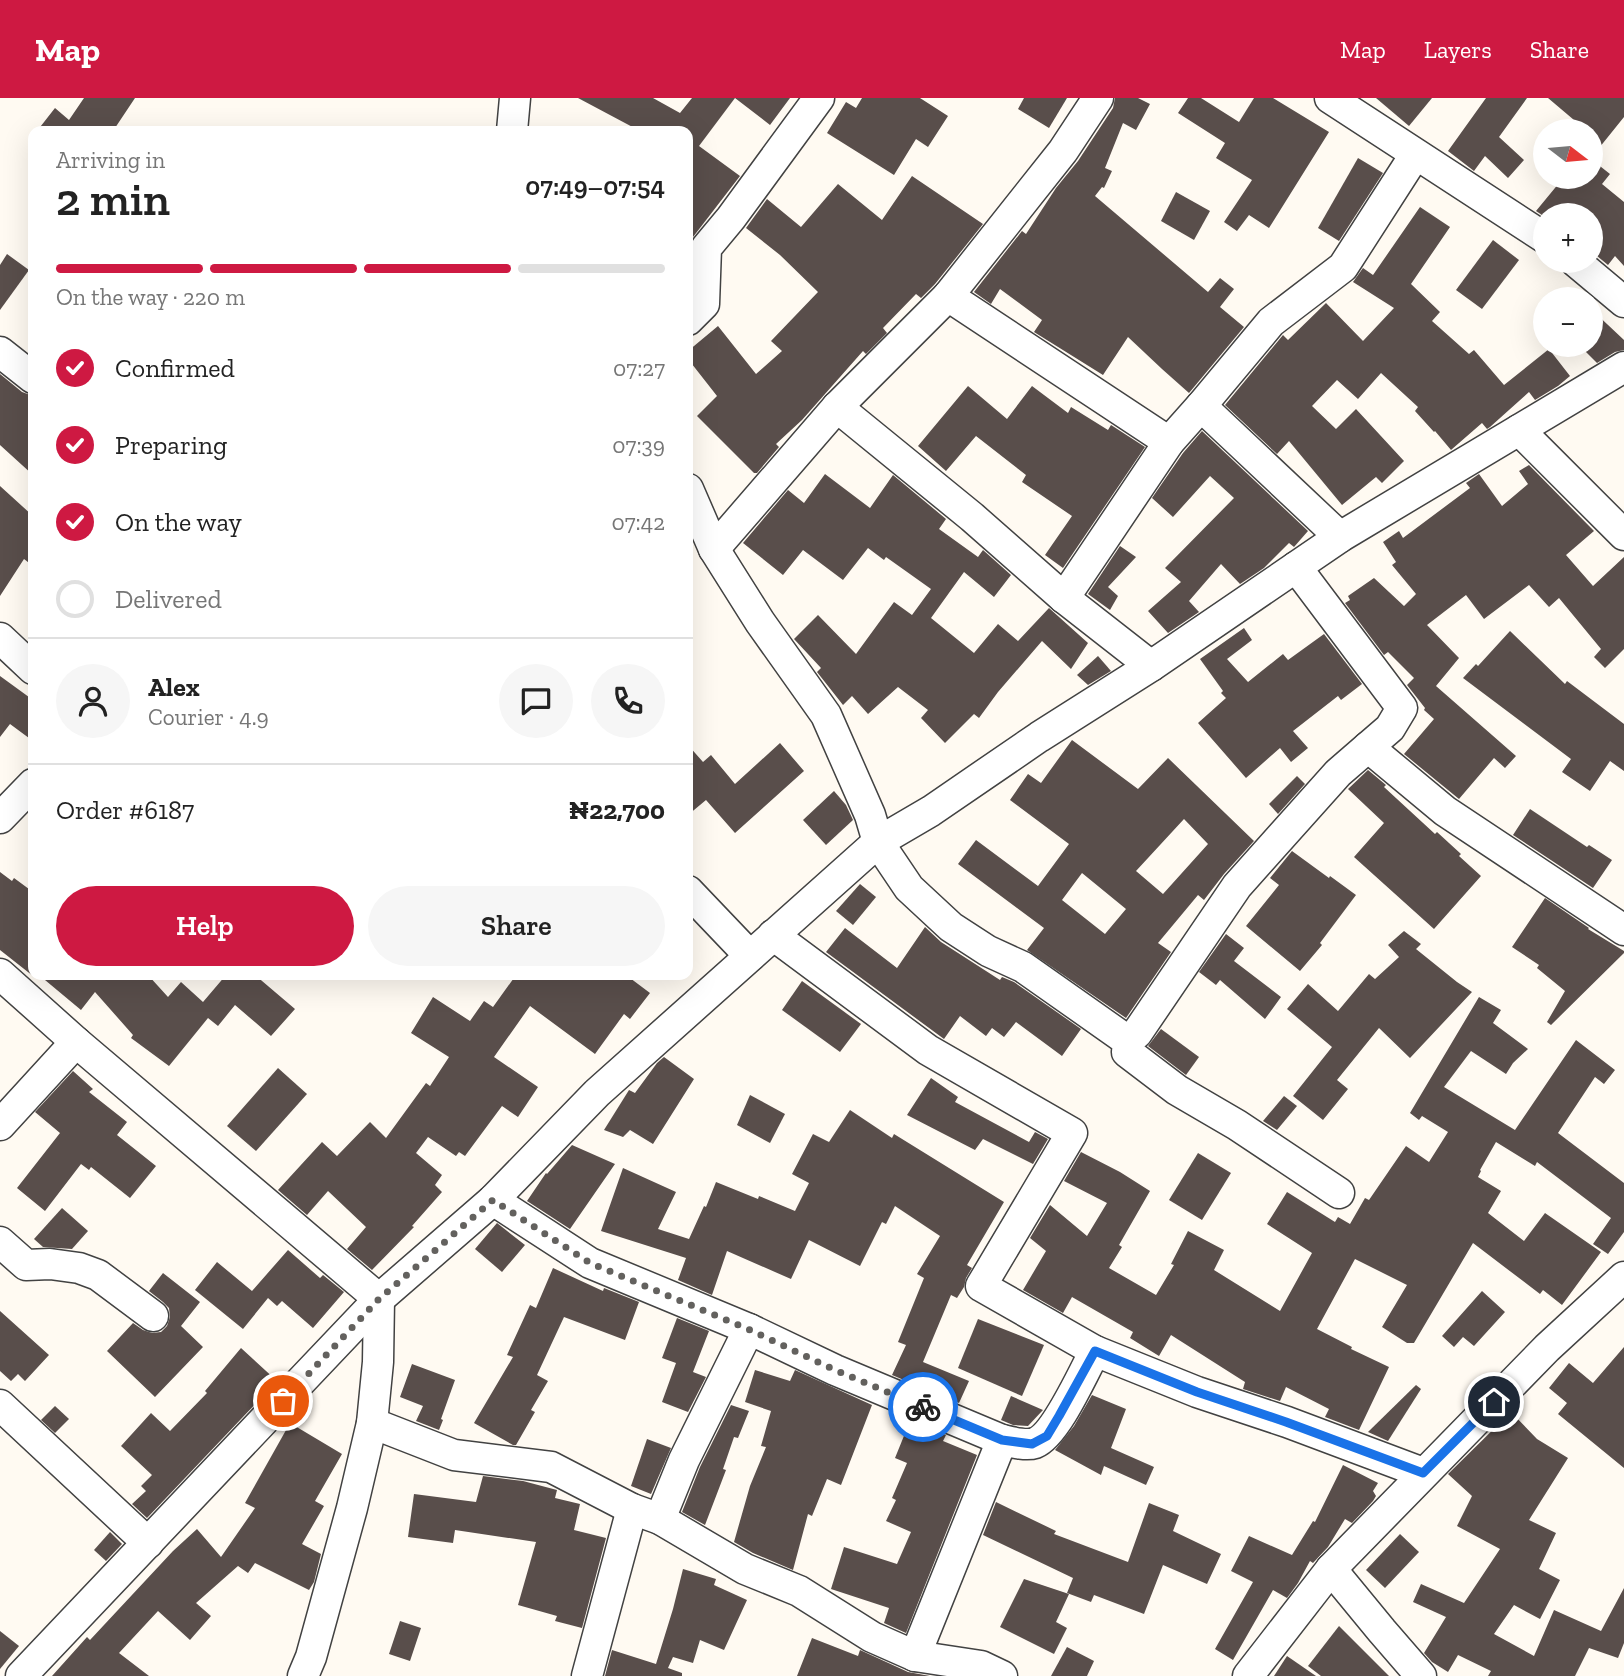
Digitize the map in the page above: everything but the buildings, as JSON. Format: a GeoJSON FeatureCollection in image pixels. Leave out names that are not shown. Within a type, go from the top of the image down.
{"type":"FeatureCollection","features":[{"type":"Feature","properties":{"kind":"street"},"geometry":{"type":"LineString","coordinates":[[512,126],[515,98]]}},
{"type":"Feature","properties":{"kind":"street"},"geometry":{"type":"LineString","coordinates":[[693,315],[704,304],[706,248],[819,98]]}},
{"type":"Feature","properties":{"kind":"street"},"geometry":{"type":"LineString","coordinates":[[714,549],[837,407],[948,296],[1063,151],[1098,98]]}},
{"type":"Feature","properties":{"kind":"street"},"geometry":{"type":"LineString","coordinates":[[1330,98],[1533,230]]}},
{"type":"Feature","properties":{"kind":"street"},"geometry":{"type":"LineString","coordinates":[[1064,598],[1169,442],[1271,322],[1343,267],[1415,155]]}},
{"type":"Feature","properties":{"kind":"street"},"geometry":{"type":"LineString","coordinates":[[1590,273],[1624,302]]}},
{"type":"Feature","properties":{"kind":"street"},"geometry":{"type":"LineString","coordinates":[[948,296],[1169,442]]}},
{"type":"Feature","properties":{"kind":"street"},"geometry":{"type":"LineString","coordinates":[[0,352],[28,374]]}},
{"type":"Feature","properties":{"kind":"street"},"geometry":{"type":"LineString","coordinates":[[21,1676],[379,1299],[493,1200],[597,1093],[878,842],[931,811],[1039,737],[1151,666],[1340,537],[1624,367]]}},
{"type":"Feature","properties":{"kind":"street"},"geometry":{"type":"LineString","coordinates":[[837,407],[972,517],[1064,598],[1151,666]]}},
{"type":"Feature","properties":{"kind":"street"},"geometry":{"type":"LineString","coordinates":[[1201,407],[1340,537]]}},
{"type":"Feature","properties":{"kind":"street"},"geometry":{"type":"LineString","coordinates":[[1519,430],[1624,536]]}},
{"type":"Feature","properties":{"kind":"street"},"geometry":{"type":"LineString","coordinates":[[693,501],[714,549],[760,622],[826,715],[870,815],[878,842],[909,888],[951,927],[988,951],[1023,967],[1128,1041]]}},
{"type":"Feature","properties":{"kind":"street"},"geometry":{"type":"LineString","coordinates":[[1296,567],[1402,708],[1390,728],[1338,774],[1237,886],[1138,1033],[1128,1041],[1126,1052],[1177,1090],[1237,1125],[1339,1193]]}},
{"type":"Feature","properties":{"kind":"street"},"geometry":{"type":"LineString","coordinates":[[0,638],[28,664]]}},
{"type":"Feature","properties":{"kind":"street"},"geometry":{"type":"LineString","coordinates":[[1368,747],[1445,811],[1624,930]]}},
{"type":"Feature","properties":{"kind":"street"},"geometry":{"type":"LineString","coordinates":[[0,818],[28,789]]}},
{"type":"Feature","properties":{"kind":"street"},"geometry":{"type":"LineString","coordinates":[[693,896],[750,956]]}},
{"type":"Feature","properties":{"kind":"street"},"geometry":{"type":"LineString","coordinates":[[773,935],[928,1049],[1072,1133],[981,1286],[1095,1351],[1197,1392],[1423,1473]]}},
{"type":"Feature","properties":{"kind":"street"},"geometry":{"type":"LineString","coordinates":[[0,974],[76,1042],[379,1299]]}},
{"type":"Feature","properties":{"kind":"street"},"geometry":{"type":"LineString","coordinates":[[0,1125],[76,1042]]}},
{"type":"Feature","properties":{"kind":"street"},"geometry":{"type":"LineString","coordinates":[[493,1200],[590,1263],[1002,1440],[1032,1444],[1047,1436],[1095,1351]]}},
{"type":"Feature","properties":{"kind":"street"},"geometry":{"type":"LineString","coordinates":[[0,1242],[26,1265],[50,1264],[79,1268],[98,1275],[153,1315]]}},
{"type":"Feature","properties":{"kind":"street"},"geometry":{"type":"LineString","coordinates":[[1248,1676],[1331,1569],[1547,1348],[1624,1276]]}},
{"type":"Feature","properties":{"kind":"street"},"geometry":{"type":"LineString","coordinates":[[303,1676],[311,1657],[352,1508],[372,1423],[378,1362],[379,1299]]}},
{"type":"Feature","properties":{"kind":"street"},"geometry":{"type":"LineString","coordinates":[[660,1519],[689,1450],[748,1329]]}},
{"type":"Feature","properties":{"kind":"street"},"geometry":{"type":"LineString","coordinates":[[0,1405],[148,1543]]}},
{"type":"Feature","properties":{"kind":"street"},"geometry":{"type":"LineString","coordinates":[[372,1423],[454,1455],[551,1467],[632,1509],[660,1519],[745,1569],[799,1591],[872,1637],[915,1656],[981,1666],[1002,1676]]}},
{"type":"Feature","properties":{"kind":"street"},"geometry":{"type":"LineString","coordinates":[[915,1656],[1002,1440]]}},
{"type":"Feature","properties":{"kind":"street"},"geometry":{"type":"LineString","coordinates":[[587,1676],[632,1509]]}},
{"type":"Feature","properties":{"kind":"street"},"geometry":{"type":"LineString","coordinates":[[1331,1569],[1421,1676]]}},
{"type":"Feature","properties":{"kind":"way so far"},"geometry":{"type":"LineString","coordinates":[[283,1401],[379,1299],[493,1200],[590,1263],[748,1329],[923,1407]]}},
{"type":"Feature","properties":{"kind":"route"},"geometry":{"type":"LineString","coordinates":[[923,1407],[1002,1440],[1032,1444],[1047,1436],[1095,1351],[1197,1392],[1423,1473],[1494,1402]]}}]}
